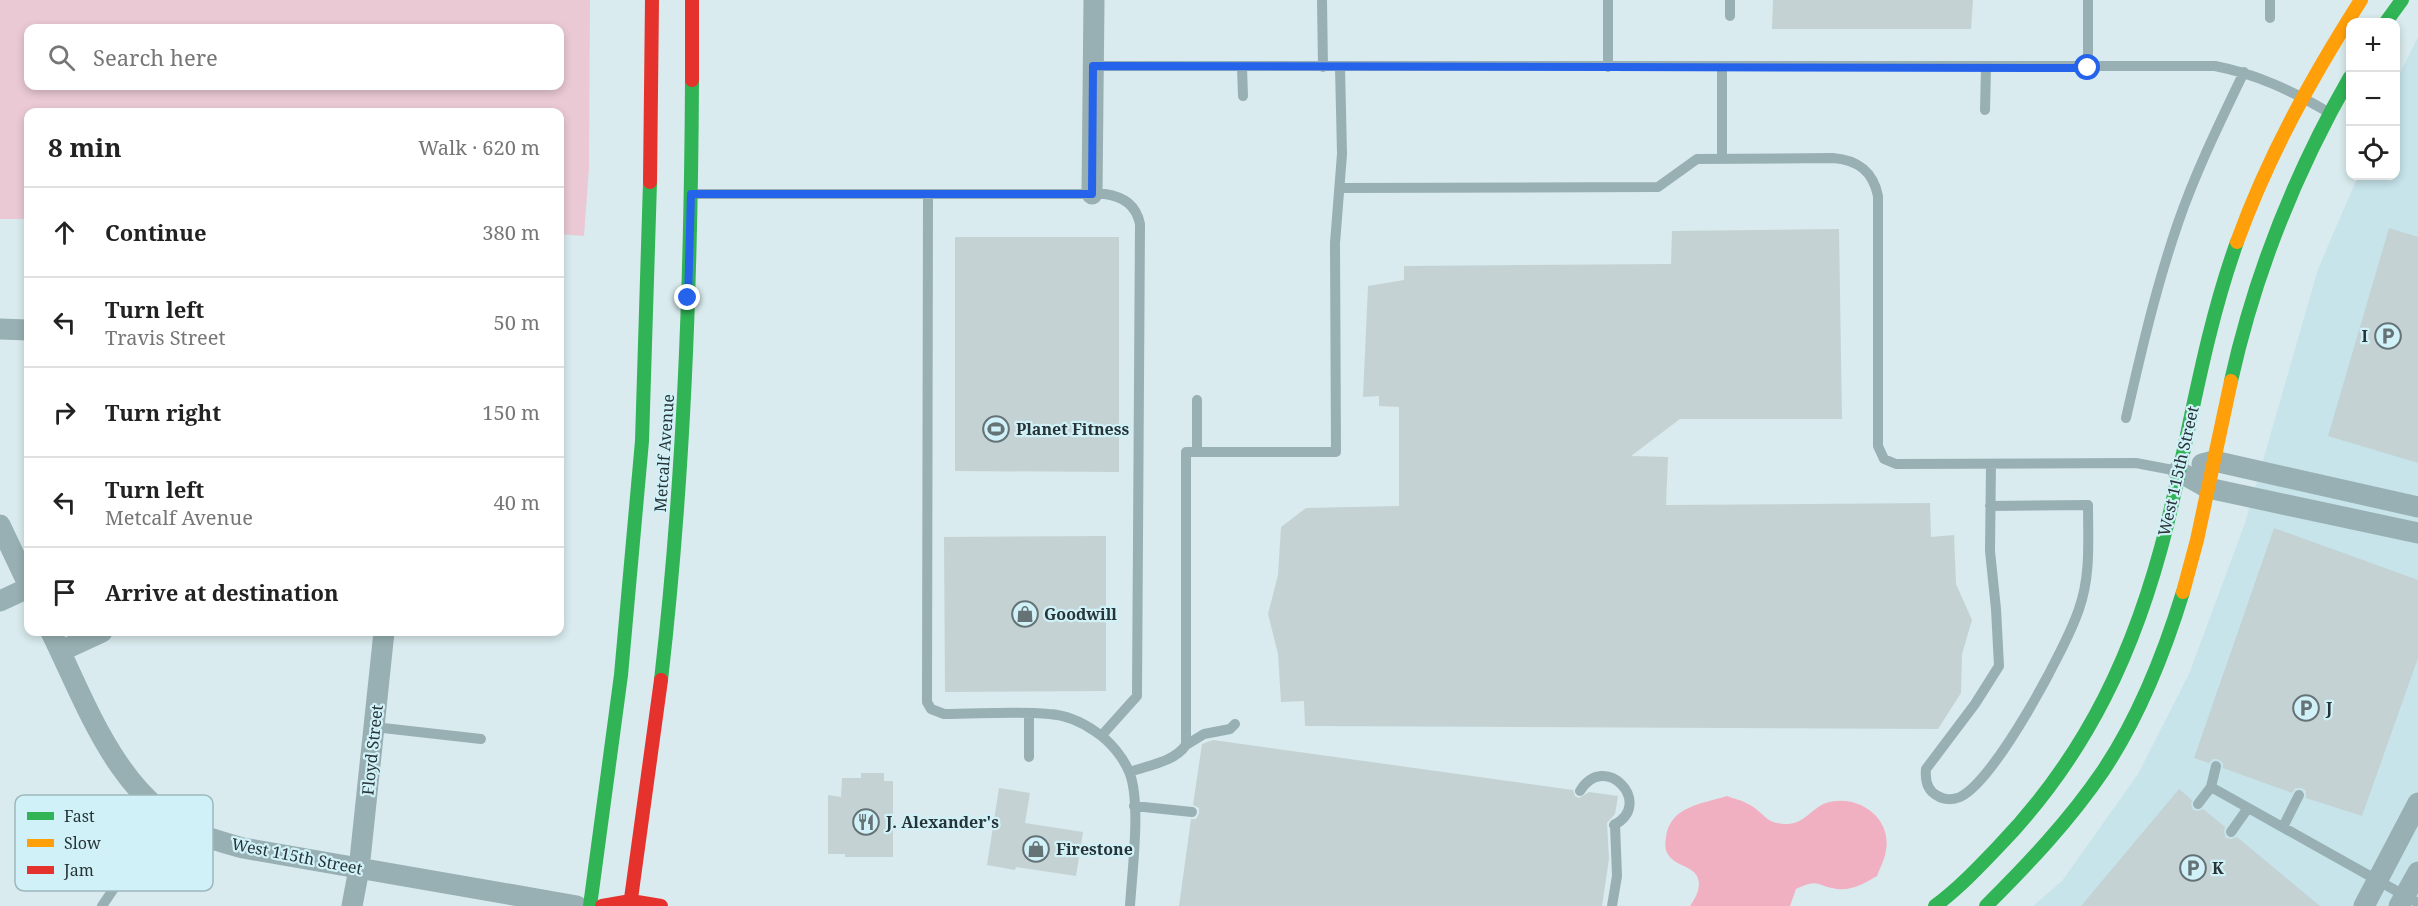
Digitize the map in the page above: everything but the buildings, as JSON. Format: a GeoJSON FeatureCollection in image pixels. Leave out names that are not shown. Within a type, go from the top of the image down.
{"type":"FeatureCollection","features":[{"type":"Feature","properties":{"kind":"street","name":"Metcalf Avenue"},"geometry":{"type":"LineString","coordinates":[[590,906],[621,675],[642,441],[650,194],[652,0]]}},
{"type":"Feature","properties":{"kind":"street","name":"Metcalf Avenue"},"geometry":{"type":"LineString","coordinates":[[630,904],[670,603],[685,405],[691,194],[692,0]]}},
{"type":"Feature","properties":{"kind":"street"},"geometry":{"type":"LineString","coordinates":[[1092,194],[1094,0]]}},
{"type":"Feature","properties":{"kind":"street","name":"West 115th Street"},"geometry":{"type":"LineString","coordinates":[[1935,906],[2007,840],[2042,799],[2100,710],[2128,654],[2147,600],[2207,341],[2236,241],[2274,150],[2301,96],[2361,0]]}},
{"type":"Feature","properties":{"kind":"street"},"geometry":{"type":"LineString","coordinates":[[2389,18],[2402,0]]}},
{"type":"Feature","properties":{"kind":"street","name":"West 115th Street"},"geometry":{"type":"LineString","coordinates":[[1986,906],[2062,827],[2095,783],[2120,740],[2160,658],[2179,606],[2241,338],[2256,283],[2278,222],[2329,112],[2346,84]]}},
{"type":"Feature","properties":{"kind":"street"},"geometry":{"type":"LineString","coordinates":[[0,329],[24,330]]}},
{"type":"Feature","properties":{"kind":"street"},"geometry":{"type":"LineString","coordinates":[[2178,471],[2214,461],[2418,507]]}},
{"type":"Feature","properties":{"kind":"street"},"geometry":{"type":"LineString","coordinates":[[2178,471],[2208,488],[2418,534]]}},
{"type":"Feature","properties":{"kind":"street"},"geometry":{"type":"LineString","coordinates":[[0,525],[24,577]]}},
{"type":"Feature","properties":{"kind":"street"},"geometry":{"type":"LineString","coordinates":[[0,602],[24,588]]}},
{"type":"Feature","properties":{"kind":"street","name":"West 115th Street"},"geometry":{"type":"LineString","coordinates":[[53,636],[112,754],[143,795]]}},
{"type":"Feature","properties":{"kind":"street"},"geometry":{"type":"LineString","coordinates":[[61,651],[93,636]]}},
{"type":"Feature","properties":{"kind":"street","name":"Floyd Street"},"geometry":{"type":"LineString","coordinates":[[352,906],[359,869],[384,636]]}},
{"type":"Feature","properties":{"kind":"street"},"geometry":{"type":"LineString","coordinates":[[2364,906],[2418,803]]}},
{"type":"Feature","properties":{"kind":"street","name":"West 115th Street"},"geometry":{"type":"LineString","coordinates":[[213,838],[243,848],[577,906]]}},
{"type":"Feature","properties":{"kind":"street"},"geometry":{"type":"LineString","coordinates":[[2407,902],[2418,872]]}},
{"type":"Feature","properties":{"kind":"street"},"geometry":{"type":"LineString","coordinates":[[602,906],[630,904],[661,906]]}},
{"type":"Feature","properties":{"kind":"lane"},"geometry":{"type":"LineString","coordinates":[[1322,0],[1323,67]]}},
{"type":"Feature","properties":{"kind":"lane"},"geometry":{"type":"LineString","coordinates":[[1608,0],[1608,67]]}},
{"type":"Feature","properties":{"kind":"lane"},"geometry":{"type":"LineString","coordinates":[[1730,0],[1730,16]]}},
{"type":"Feature","properties":{"kind":"lane"},"geometry":{"type":"LineString","coordinates":[[2088,0],[2088,68]]}},
{"type":"Feature","properties":{"kind":"lane"},"geometry":{"type":"LineString","coordinates":[[2270,0],[2270,18]]}},
{"type":"Feature","properties":{"kind":"lane"},"geometry":{"type":"LineString","coordinates":[[1093,66],[1986,68],[2215,66],[2244,72],[2301,96],[2329,112]]}},
{"type":"Feature","properties":{"kind":"lane"},"geometry":{"type":"LineString","coordinates":[[1242,67],[1243,96]]}},
{"type":"Feature","properties":{"kind":"lane"},"geometry":{"type":"LineString","coordinates":[[1186,745],[1186,452],[1336,452],[1335,243],[1340,188],[1340,67]]}},
{"type":"Feature","properties":{"kind":"lane"},"geometry":{"type":"LineString","coordinates":[[1722,67],[1722,159]]}},
{"type":"Feature","properties":{"kind":"lane"},"geometry":{"type":"LineString","coordinates":[[1985,110],[1986,68]]}},
{"type":"Feature","properties":{"kind":"lane"},"geometry":{"type":"LineString","coordinates":[[2127,418],[2148,321],[2178,223],[2200,166],[2244,72]]}},
{"type":"Feature","properties":{"kind":"lane"},"geometry":{"type":"LineString","coordinates":[[1340,188],[1658,187],[1697,159],[1841,158],[1859,164],[1872,178],[1878,196],[1878,446],[1887,462],[1896,464],[2136,464],[2178,471]]}},
{"type":"Feature","properties":{"kind":"lane"},"geometry":{"type":"LineString","coordinates":[[691,194],[1092,194],[1115,195],[1133,206],[1140,224],[1137,696],[1102,735]]}},
{"type":"Feature","properties":{"kind":"lane"},"geometry":{"type":"LineString","coordinates":[[928,195],[927,702],[931,709],[944,714],[1051,714],[1070,718],[1102,735],[1122,758],[1130,772],[1134,806],[1130,906]]}},
{"type":"Feature","properties":{"kind":"lane"},"geometry":{"type":"LineString","coordinates":[[1197,400],[1197,452]]}},
{"type":"Feature","properties":{"kind":"lane"},"geometry":{"type":"LineString","coordinates":[[1990,506],[2088,505],[2089,560],[2086,584],[2068,636],[2030,707],[1974,786],[1959,798],[1949,800],[1939,797],[1928,787],[1925,779],[1926,769],[1975,704],[1999,666],[1990,551],[1990,506],[1991,464]]}},
{"type":"Feature","properties":{"kind":"lane"},"geometry":{"type":"LineString","coordinates":[[1029,714],[1029,757]]}},
{"type":"Feature","properties":{"kind":"lane"},"geometry":{"type":"LineString","coordinates":[[1130,772],[1171,758],[1204,734],[1230,729],[1235,724]]}},
{"type":"Feature","properties":{"kind":"lane"},"geometry":{"type":"LineString","coordinates":[[374,727],[481,739]]}},
{"type":"Feature","properties":{"kind":"lane"},"geometry":{"type":"LineString","coordinates":[[2198,804],[2211,787],[2216,766]]}},
{"type":"Feature","properties":{"kind":"lane"},"geometry":{"type":"LineString","coordinates":[[1580,791],[1587,782],[1595,778],[1612,778],[1622,783],[1628,792],[1629,803],[1623,818],[1614,824],[1612,906]]}},
{"type":"Feature","properties":{"kind":"lane"},"geometry":{"type":"LineString","coordinates":[[2211,787],[2378,881],[2407,902]]}},
{"type":"Feature","properties":{"kind":"lane"},"geometry":{"type":"LineString","coordinates":[[2283,827],[2299,795]]}},
{"type":"Feature","properties":{"kind":"lane"},"geometry":{"type":"LineString","coordinates":[[1134,806],[1192,812]]}},
{"type":"Feature","properties":{"kind":"lane"},"geometry":{"type":"LineString","coordinates":[[2231,832],[2248,808]]}},
{"type":"Feature","properties":{"kind":"lane"},"geometry":{"type":"LineString","coordinates":[[102,906],[112,891]]}},
{"type":"Feature","properties":{"kind":"shaded area"},"geometry":{"type":"Polygon","coordinates":[[[0,0],[590,0],[589,168],[584,236],[564,234],[564,108],[24,108],[24,219],[0,219],[0,0]]]}},
{"type":"Feature","properties":{"kind":"shaded area"},"geometry":{"type":"Polygon","coordinates":[[[2418,37],[2418,906],[2033,906],[2062,881],[2138,774],[2189,674],[2245,523],[2318,269],[2356,180],[2400,180],[2400,73],[2418,37]]]}},
{"type":"Feature","properties":{"kind":"shaded area"},"geometry":{"type":"Polygon","coordinates":[[[1727,796],[1754,807],[1769,820],[1779,824],[1793,823],[1826,803],[1838,801],[1849,801],[1870,810],[1884,827],[1886,838],[1884,860],[1877,876],[1848,889],[1830,888],[1814,883],[1804,886],[1796,889],[1790,906],[1690,906],[1698,892],[1697,876],[1674,861],[1667,853],[1665,843],[1669,827],[1680,813],[1689,808],[1727,796]]]}},
{"type":"Feature","properties":{"kind":"traffic: fast"},"geometry":{"type":"LineString","coordinates":[[2389,18],[2402,0]]}},
{"type":"Feature","properties":{"kind":"traffic: fast"},"geometry":{"type":"LineString","coordinates":[[661,680],[669,605],[685,380],[692,80]]}},
{"type":"Feature","properties":{"kind":"traffic: fast"},"geometry":{"type":"LineString","coordinates":[[2231,381],[2252,301],[2279,224],[2312,150],[2346,84]]}},
{"type":"Feature","properties":{"kind":"traffic: fast"},"geometry":{"type":"LineString","coordinates":[[590,906],[621,675],[642,441],[650,182]]}},
{"type":"Feature","properties":{"kind":"traffic: fast"},"geometry":{"type":"LineString","coordinates":[[1935,906],[1960,885],[2030,812],[2083,737],[2124,657],[2155,571],[2206,347],[2237,242]]}},
{"type":"Feature","properties":{"kind":"traffic: fast"},"geometry":{"type":"LineString","coordinates":[[1986,906],[2062,825],[2103,771],[2139,707],[2168,639],[2183,592]]}},
{"type":"Feature","properties":{"kind":"traffic: slow"},"geometry":{"type":"LineString","coordinates":[[2237,242],[2249,210],[2292,118],[2361,0]]}},
{"type":"Feature","properties":{"kind":"traffic: slow"},"geometry":{"type":"LineString","coordinates":[[2183,592],[2197,540],[2231,381]]}},
{"type":"Feature","properties":{"kind":"traffic: jam"},"geometry":{"type":"LineString","coordinates":[[650,182],[652,0]]}},
{"type":"Feature","properties":{"kind":"traffic: jam"},"geometry":{"type":"LineString","coordinates":[[692,0],[692,80]]}},
{"type":"Feature","properties":{"kind":"traffic: jam"},"geometry":{"type":"LineString","coordinates":[[630,906],[661,680]]}},
{"type":"Feature","properties":{"kind":"traffic: jam"},"geometry":{"type":"LineString","coordinates":[[602,906],[631,901],[661,906]]}},
{"type":"Feature","properties":{"kind":"place","name":"I"},"geometry":{"type":"Point","coordinates":[2388,336]}},
{"type":"Feature","properties":{"kind":"place","name":"Planet Fitness"},"geometry":{"type":"Point","coordinates":[996,429]}},
{"type":"Feature","properties":{"kind":"place","name":"Goodwill"},"geometry":{"type":"Point","coordinates":[1025,614]}},
{"type":"Feature","properties":{"kind":"place","name":"J"},"geometry":{"type":"Point","coordinates":[2306,708]}},
{"type":"Feature","properties":{"kind":"place","name":"J. Alexander's"},"geometry":{"type":"Point","coordinates":[866,822]}},
{"type":"Feature","properties":{"kind":"place","name":"Firestone"},"geometry":{"type":"Point","coordinates":[1036,849]}},
{"type":"Feature","properties":{"kind":"place","name":"K"},"geometry":{"type":"Point","coordinates":[2193,868]}},
{"type":"Feature","properties":{"kind":"route"},"geometry":{"type":"LineString","coordinates":[[688,298],[691,194],[1092,194],[1093,66],[2088,68]]}}]}
